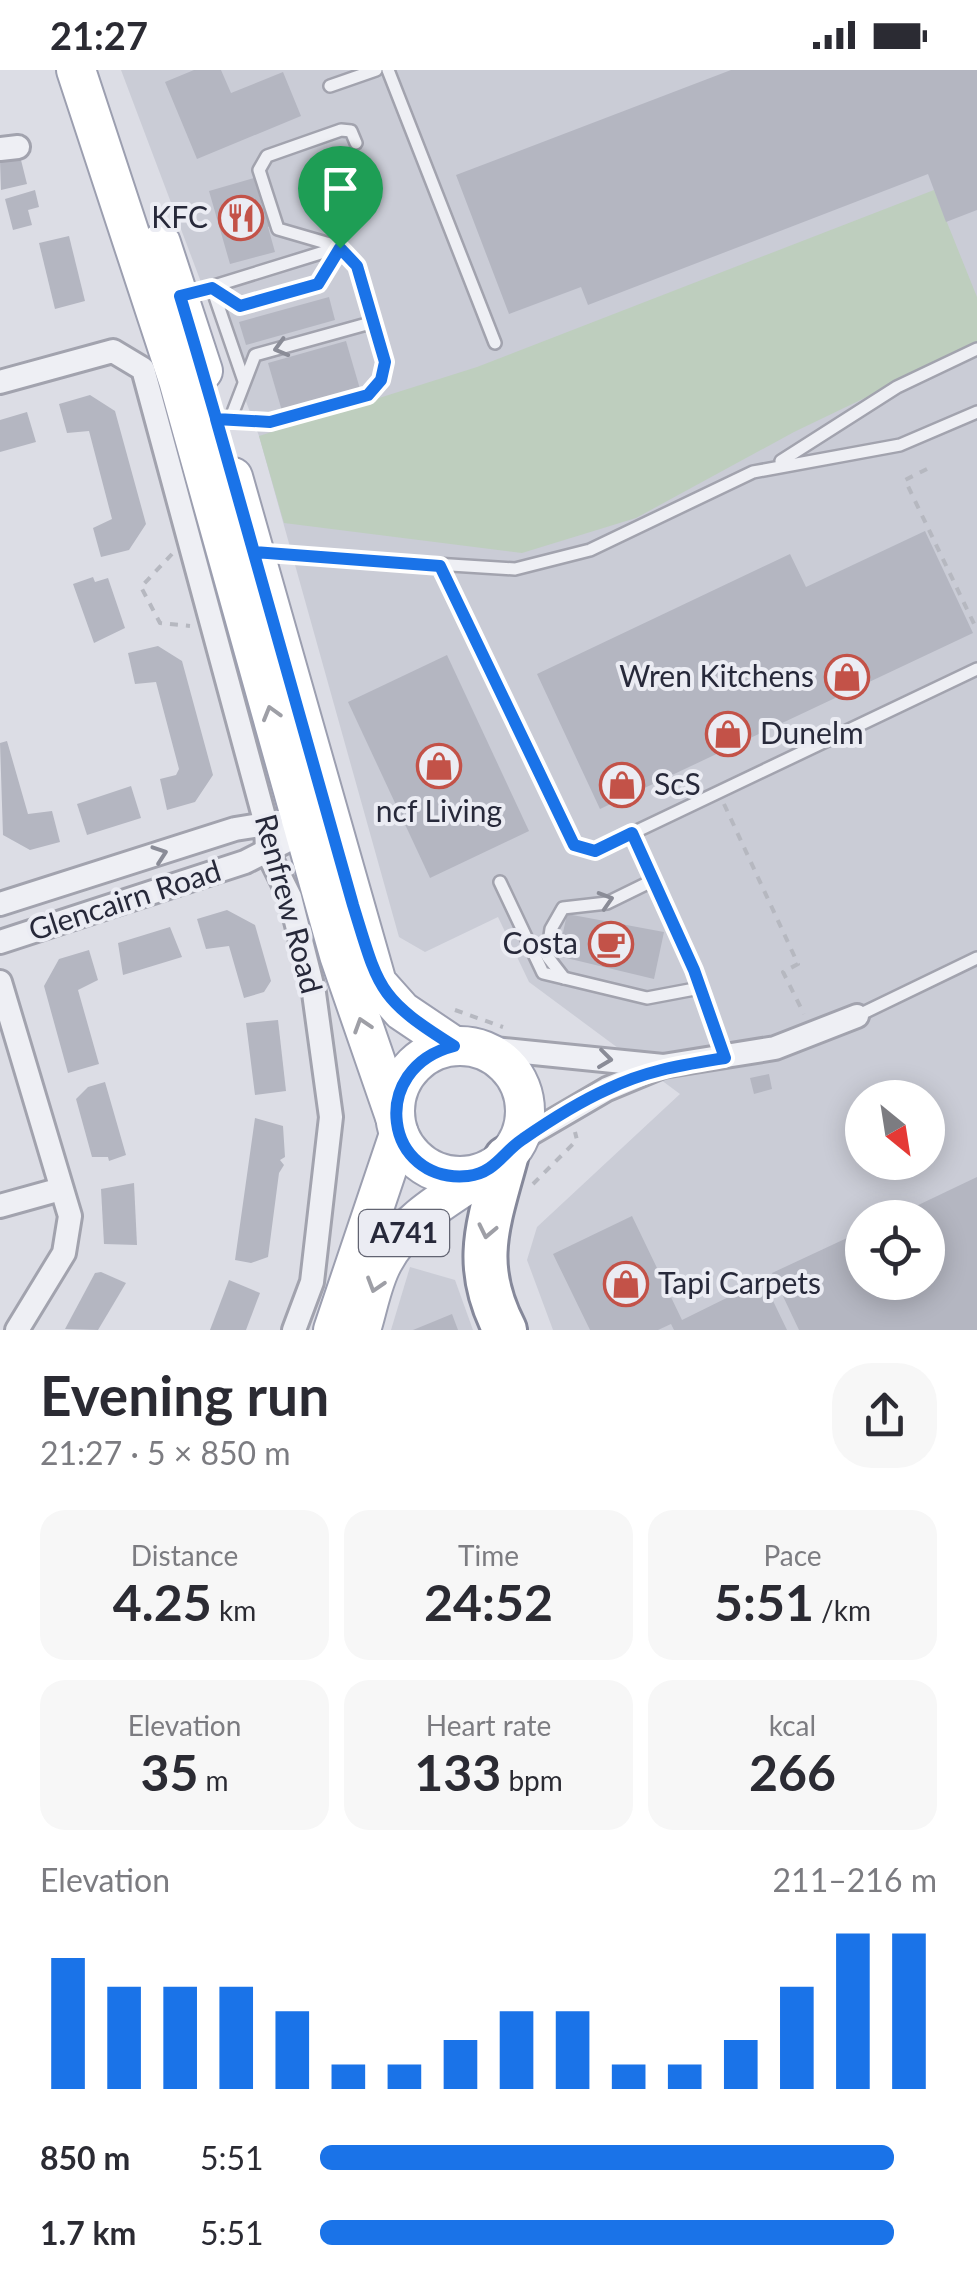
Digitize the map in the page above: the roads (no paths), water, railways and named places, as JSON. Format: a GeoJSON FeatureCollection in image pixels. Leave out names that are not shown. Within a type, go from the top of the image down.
{"type":"FeatureCollection","features":[{"type":"Feature","properties":{"kind":"highway"},"geometry":{"type":"LineString","coordinates":[[505,1156],[482,1251],[487,1286],[505,1330]]}},
{"type":"Feature","properties":{"kind":"main road","name":"Renfrew Road"},"geometry":{"type":"LineString","coordinates":[[76,70],[178,380],[290,825],[397,1126]]}},
{"type":"Feature","properties":{"kind":"main road","name":"Renfrew Road"},"geometry":{"type":"LineString","coordinates":[[102,70],[196,292],[254,552],[377,983],[402,1012],[464,1046]]}},
{"type":"Feature","properties":{"kind":"main road"},"geometry":{"type":"LineString","coordinates":[[464,1046],[492,1054],[520,1083],[525,1122],[505,1156],[470,1176],[429,1168],[408,1151],[397,1126],[404,1076],[434,1051],[464,1046]]}},
{"type":"Feature","properties":{"kind":"main road","name":"A741"},"geometry":{"type":"LineString","coordinates":[[333,1330],[397,1126]]}},
{"type":"Feature","properties":{"kind":"main road","name":"A741"},"geometry":{"type":"LineString","coordinates":[[362,1330],[382,1263],[398,1240],[436,1204],[505,1156]]}},
{"type":"Feature","properties":{"kind":"street","name":"Renfrew Road"},"geometry":{"type":"LineString","coordinates":[[0,382],[113,350],[143,369],[214,628],[290,825],[267,851],[290,897],[314,993],[331,1117],[312,1282],[294,1330]]}},
{"type":"Feature","properties":{"kind":"street","name":"Glencairn Road"},"geometry":{"type":"LineString","coordinates":[[0,942],[109,910],[267,851],[290,825]]}},
{"type":"Feature","properties":{"kind":"street","name":"Glencairn Road"},"geometry":{"type":"LineString","coordinates":[[0,904],[235,828],[290,825]]}},
{"type":"Feature","properties":{"kind":"street"},"geometry":{"type":"LineString","coordinates":[[101,874],[109,910]]}},
{"type":"Feature","properties":{"kind":"street"},"geometry":{"type":"LineString","coordinates":[[0,982],[70,1216],[64,1253],[17,1330]]}},
{"type":"Feature","properties":{"kind":"street"},"geometry":{"type":"LineString","coordinates":[[464,1046],[663,1066],[775,1048],[857,1016]]}},
{"type":"Feature","properties":{"kind":"street"},"geometry":{"type":"LineString","coordinates":[[505,1156],[606,1089],[663,1066]]}},
{"type":"Feature","properties":{"kind":"street"},"geometry":{"type":"LineString","coordinates":[[0,1206],[61,1190]]}},
{"type":"Feature","properties":{"kind":"lane"},"geometry":{"type":"LineString","coordinates":[[330,86],[376,70]]}},
{"type":"Feature","properties":{"kind":"lane"},"geometry":{"type":"LineString","coordinates":[[388,70],[495,343]]}},
{"type":"Feature","properties":{"kind":"lane"},"geometry":{"type":"LineString","coordinates":[[356,143],[351,131],[341,130],[267,156],[260,170],[278,229],[340,248],[357,266],[374,322],[385,362],[381,380],[368,395],[270,422],[223,419],[255,356],[374,322]]}},
{"type":"Feature","properties":{"kind":"lane"},"geometry":{"type":"LineString","coordinates":[[196,292],[340,248]]}},
{"type":"Feature","properties":{"kind":"lane"},"geometry":{"type":"LineString","coordinates":[[196,292],[240,306],[318,284],[340,248]]}},
{"type":"Feature","properties":{"kind":"lane"},"geometry":{"type":"LineString","coordinates":[[196,292],[244,381]]}},
{"type":"Feature","properties":{"kind":"lane"},"geometry":{"type":"LineString","coordinates":[[772,467],[897,387],[977,350]]}},
{"type":"Feature","properties":{"kind":"lane"},"geometry":{"type":"LineString","coordinates":[[254,552],[516,569],[590,550],[753,472],[900,445],[977,412]]}},
{"type":"Feature","properties":{"kind":"lane"},"geometry":{"type":"LineString","coordinates":[[440,566],[574,845],[595,851],[977,670]]}},
{"type":"Feature","properties":{"kind":"lane"},"geometry":{"type":"LineString","coordinates":[[632,833],[700,988],[725,1058]]}},
{"type":"Feature","properties":{"kind":"lane"},"geometry":{"type":"LineString","coordinates":[[564,978],[547,956],[551,929],[563,908],[607,902],[654,880]]}},
{"type":"Feature","properties":{"kind":"lane"},"geometry":{"type":"LineString","coordinates":[[500,882],[543,972],[647,998],[700,988]]}},
{"type":"Feature","properties":{"kind":"lane"},"geometry":{"type":"LineString","coordinates":[[857,1016],[977,958]]}},
{"type":"Feature","properties":{"kind":"place","name":"KFC"},"geometry":{"type":"Point","coordinates":[241,218]}},
{"type":"Feature","properties":{"kind":"place","name":"Wren Kitchens"},"geometry":{"type":"Point","coordinates":[847,677]}},
{"type":"Feature","properties":{"kind":"place","name":"Dunelm"},"geometry":{"type":"Point","coordinates":[728,734]}},
{"type":"Feature","properties":{"kind":"place","name":"ncf Living"},"geometry":{"type":"Point","coordinates":[439,766]}},
{"type":"Feature","properties":{"kind":"place","name":"ScS"},"geometry":{"type":"Point","coordinates":[622,785]}},
{"type":"Feature","properties":{"kind":"place","name":"Costa"},"geometry":{"type":"Point","coordinates":[611,944]}},
{"type":"Feature","properties":{"kind":"place","name":"Tapi Carpets"},"geometry":{"type":"Point","coordinates":[626,1284]}}]}
